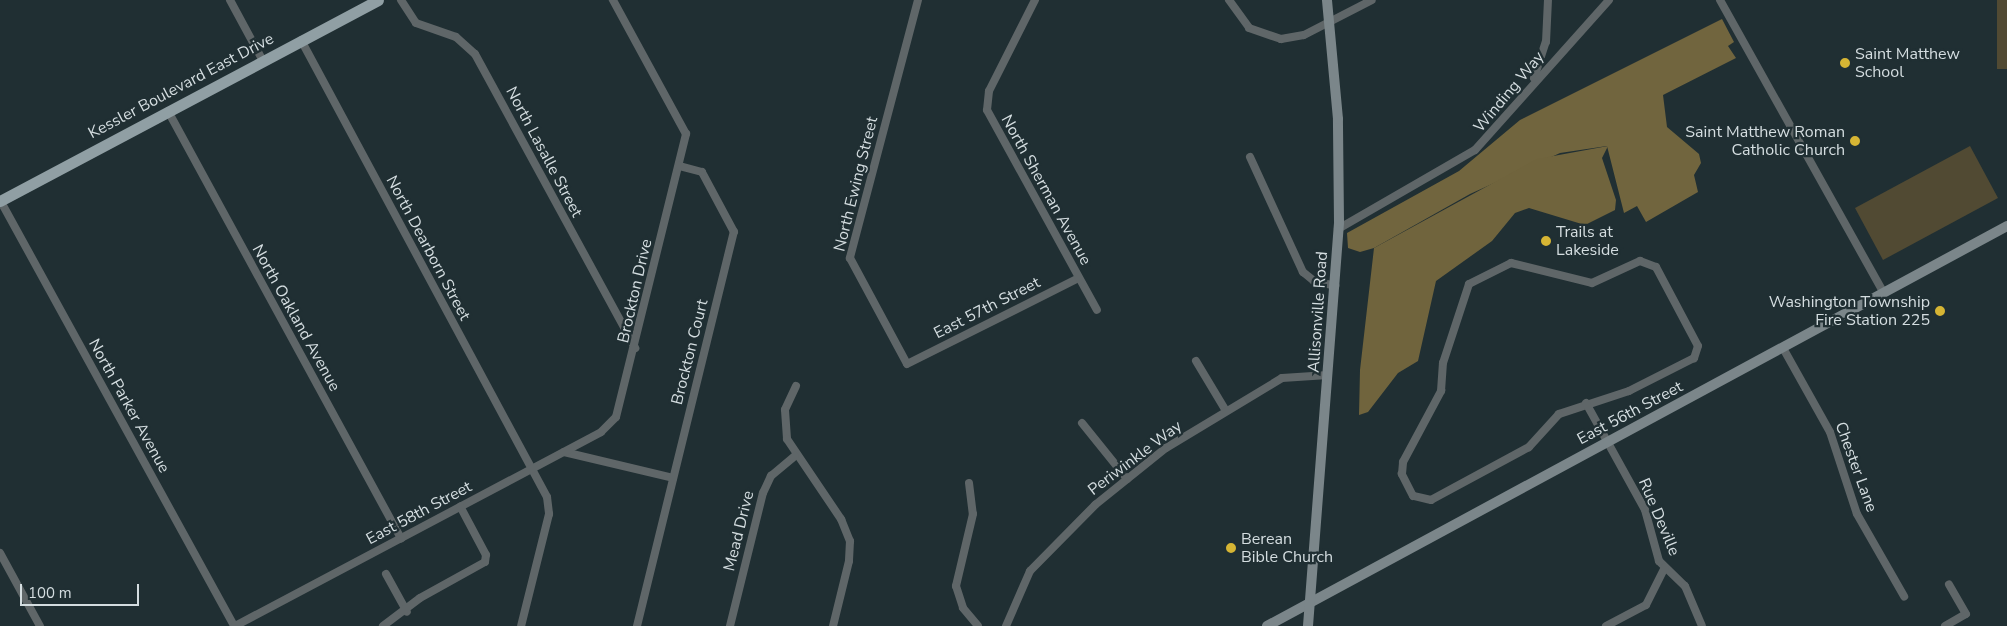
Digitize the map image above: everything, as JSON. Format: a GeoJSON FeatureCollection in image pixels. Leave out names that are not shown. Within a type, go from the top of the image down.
{"type":"FeatureCollection","features":[{"type":"Feature","properties":{"kind":"main road","name":"Kessler Boulevard East Drive"},"geometry":{"type":"LineString","coordinates":[[0,200],[378,0]]}},
{"type":"Feature","properties":{"kind":"street"},"geometry":{"type":"LineString","coordinates":[[230,0],[263,61]]}},
{"type":"Feature","properties":{"kind":"street","name":"North Lasalle Street"},"geometry":{"type":"LineString","coordinates":[[401,0],[416,23],[456,37],[475,54],[636,348]]}},
{"type":"Feature","properties":{"kind":"street","name":"Brockton Drive"},"geometry":{"type":"LineString","coordinates":[[612,0],[686,134],[636,348],[613,420]]}},
{"type":"Feature","properties":{"kind":"street","name":"North Ewing Street"},"geometry":{"type":"LineString","coordinates":[[907,364],[850,258],[919,0]]}},
{"type":"Feature","properties":{"kind":"street","name":"North Sherman Avenue"},"geometry":{"type":"LineString","coordinates":[[1036,0],[989,91],[987,110],[1097,310]]}},
{"type":"Feature","properties":{"kind":"street","name":"Allisonville Road"},"geometry":{"type":"LineString","coordinates":[[1308,626],[1338,229],[1339,135],[1330,24],[1326,0]]}},
{"type":"Feature","properties":{"kind":"street"},"geometry":{"type":"LineString","coordinates":[[1231,2],[1249,28],[1273,38],[1292,38],[1330,24],[1372,0]]}},
{"type":"Feature","properties":{"kind":"street"},"geometry":{"type":"LineString","coordinates":[[1532,84],[1546,42],[1548,0]]}},
{"type":"Feature","properties":{"kind":"street","name":"Winding Way"},"geometry":{"type":"LineString","coordinates":[[1338,229],[1472,153],[1509,118],[1532,84],[1609,0]]}},
{"type":"Feature","properties":{"kind":"street"},"geometry":{"type":"LineString","coordinates":[[1720,0],[1884,292]]}},
{"type":"Feature","properties":{"kind":"street","name":"North Dearborn Street"},"geometry":{"type":"LineString","coordinates":[[301,40],[532,469]]}},
{"type":"Feature","properties":{"kind":"street","name":"North Oakland Avenue"},"geometry":{"type":"LineString","coordinates":[[168,112],[401,539]]}},
{"type":"Feature","properties":{"kind":"street"},"geometry":{"type":"LineString","coordinates":[[1250,158],[1304,272],[1314,281],[1335,286]]}},
{"type":"Feature","properties":{"kind":"street","name":"Brockton Court"},"geometry":{"type":"LineString","coordinates":[[637,626],[734,232],[702,172],[679,166]]}},
{"type":"Feature","properties":{"kind":"street","name":"North Parker Avenue"},"geometry":{"type":"LineString","coordinates":[[0,200],[235,626]]}},
{"type":"Feature","properties":{"kind":"street","name":"East 56th Street"},"geometry":{"type":"LineString","coordinates":[[1267,626],[2007,226]]}},
{"type":"Feature","properties":{"kind":"street"},"geometry":{"type":"LineString","coordinates":[[1644,260],[1655,265],[1698,346],[1694,358],[1629,392],[1586,403],[1553,418],[1528,447],[1431,500],[1419,500],[1408,487],[1402,474],[1403,462],[1441,391],[1443,364],[1463,294],[1472,281],[1512,262],[1592,283],[1644,260]]}},
{"type":"Feature","properties":{"kind":"street","name":"East 57th Street"},"geometry":{"type":"LineString","coordinates":[[907,364],[1079,278]]}},
{"type":"Feature","properties":{"kind":"street","name":"Chester Lane"},"geometry":{"type":"LineString","coordinates":[[1783,348],[1830,432],[1857,514],[1904,596]]}},
{"type":"Feature","properties":{"kind":"street"},"geometry":{"type":"LineString","coordinates":[[1196,361],[1226,410]]}},
{"type":"Feature","properties":{"kind":"street","name":"Periwinkle Way"},"geometry":{"type":"LineString","coordinates":[[1006,626],[1030,571],[1127,479],[1174,443],[1226,410],[1286,376],[1328,374]]}},
{"type":"Feature","properties":{"kind":"street"},"geometry":{"type":"LineString","coordinates":[[796,386],[784,417],[795,456],[841,520],[850,540],[849,561],[833,626]]}},
{"type":"Feature","properties":{"kind":"street","name":"Rue Deville"},"geometry":{"type":"LineString","coordinates":[[1586,403],[1645,510],[1659,561],[1684,586],[1702,626]]}},
{"type":"Feature","properties":{"kind":"street","name":"East 58th Street"},"geometry":{"type":"LineString","coordinates":[[235,626],[564,452],[613,420]]}},
{"type":"Feature","properties":{"kind":"street"},"geometry":{"type":"LineString","coordinates":[[1082,423],[1127,479]]}},
{"type":"Feature","properties":{"kind":"street"},"geometry":{"type":"LineString","coordinates":[[564,452],[673,478]]}},
{"type":"Feature","properties":{"kind":"street","name":"Mead Drive"},"geometry":{"type":"LineString","coordinates":[[730,626],[762,493],[771,476],[795,456]]}},
{"type":"Feature","properties":{"kind":"street"},"geometry":{"type":"LineString","coordinates":[[521,626],[549,510],[532,469]]}},
{"type":"Feature","properties":{"kind":"street"},"geometry":{"type":"LineString","coordinates":[[969,482],[973,514],[956,586],[963,608],[978,626]]}},
{"type":"Feature","properties":{"kind":"street"},"geometry":{"type":"LineString","coordinates":[[383,626],[407,612],[420,598],[487,559],[460,506]]}},
{"type":"Feature","properties":{"kind":"street"},"geometry":{"type":"LineString","coordinates":[[0,553],[40,626]]}},
{"type":"Feature","properties":{"kind":"street"},"geometry":{"type":"LineString","coordinates":[[1606,626],[1646,605],[1665,567]]}},
{"type":"Feature","properties":{"kind":"street"},"geometry":{"type":"LineString","coordinates":[[386,574],[407,612]]}},
{"type":"Feature","properties":{"kind":"street"},"geometry":{"type":"LineString","coordinates":[[1945,626],[1966,614],[1950,584]]}},
{"type":"Feature","properties":{"kind":"shaded area"},"geometry":{"type":"Polygon","coordinates":[[[1997,0],[2007,0],[2007,69],[1997,69],[1997,0]]]}},
{"type":"Feature","properties":{"kind":"shaded area"},"geometry":{"type":"Polygon","coordinates":[[[1722,19],[1734,42],[1728,46],[1736,58],[1663,95],[1667,127],[1699,154],[1701,163],[1694,175],[1698,192],[1646,222],[1637,206],[1624,213],[1607,146],[1560,153],[1470,194],[1374,248],[1360,252],[1348,248],[1347,233],[1459,171],[1520,120],[1722,19]]]}},
{"type":"Feature","properties":{"kind":"shaded area"},"geometry":{"type":"Polygon","coordinates":[[[1608,146],[1602,158],[1616,200],[1615,210],[1585,225],[1529,208],[1515,213],[1492,241],[1436,281],[1418,361],[1398,373],[1368,412],[1359,415],[1360,370],[1374,248],[1537,159],[1608,146]]]}},
{"type":"Feature","properties":{"kind":"shaded area"},"geometry":{"type":"Polygon","coordinates":[[[1970,146],[1998,198],[1883,260],[1855,208],[1970,146]]]}},
{"type":"Feature","properties":{"kind":"place","name":"Saint Matthew School"},"geometry":{"type":"Point","coordinates":[1845,63]}},
{"type":"Feature","properties":{"kind":"place","name":"Saint Matthew Roman Catholic Church"},"geometry":{"type":"Point","coordinates":[1855,141]}},
{"type":"Feature","properties":{"kind":"place","name":"Trails at Lakeside"},"geometry":{"type":"Point","coordinates":[1546,241]}},
{"type":"Feature","properties":{"kind":"place","name":"Washington Township Fire Station 225"},"geometry":{"type":"Point","coordinates":[1940,311]}},
{"type":"Feature","properties":{"kind":"place","name":"Berean Bible Church"},"geometry":{"type":"Point","coordinates":[1231,548]}}]}
